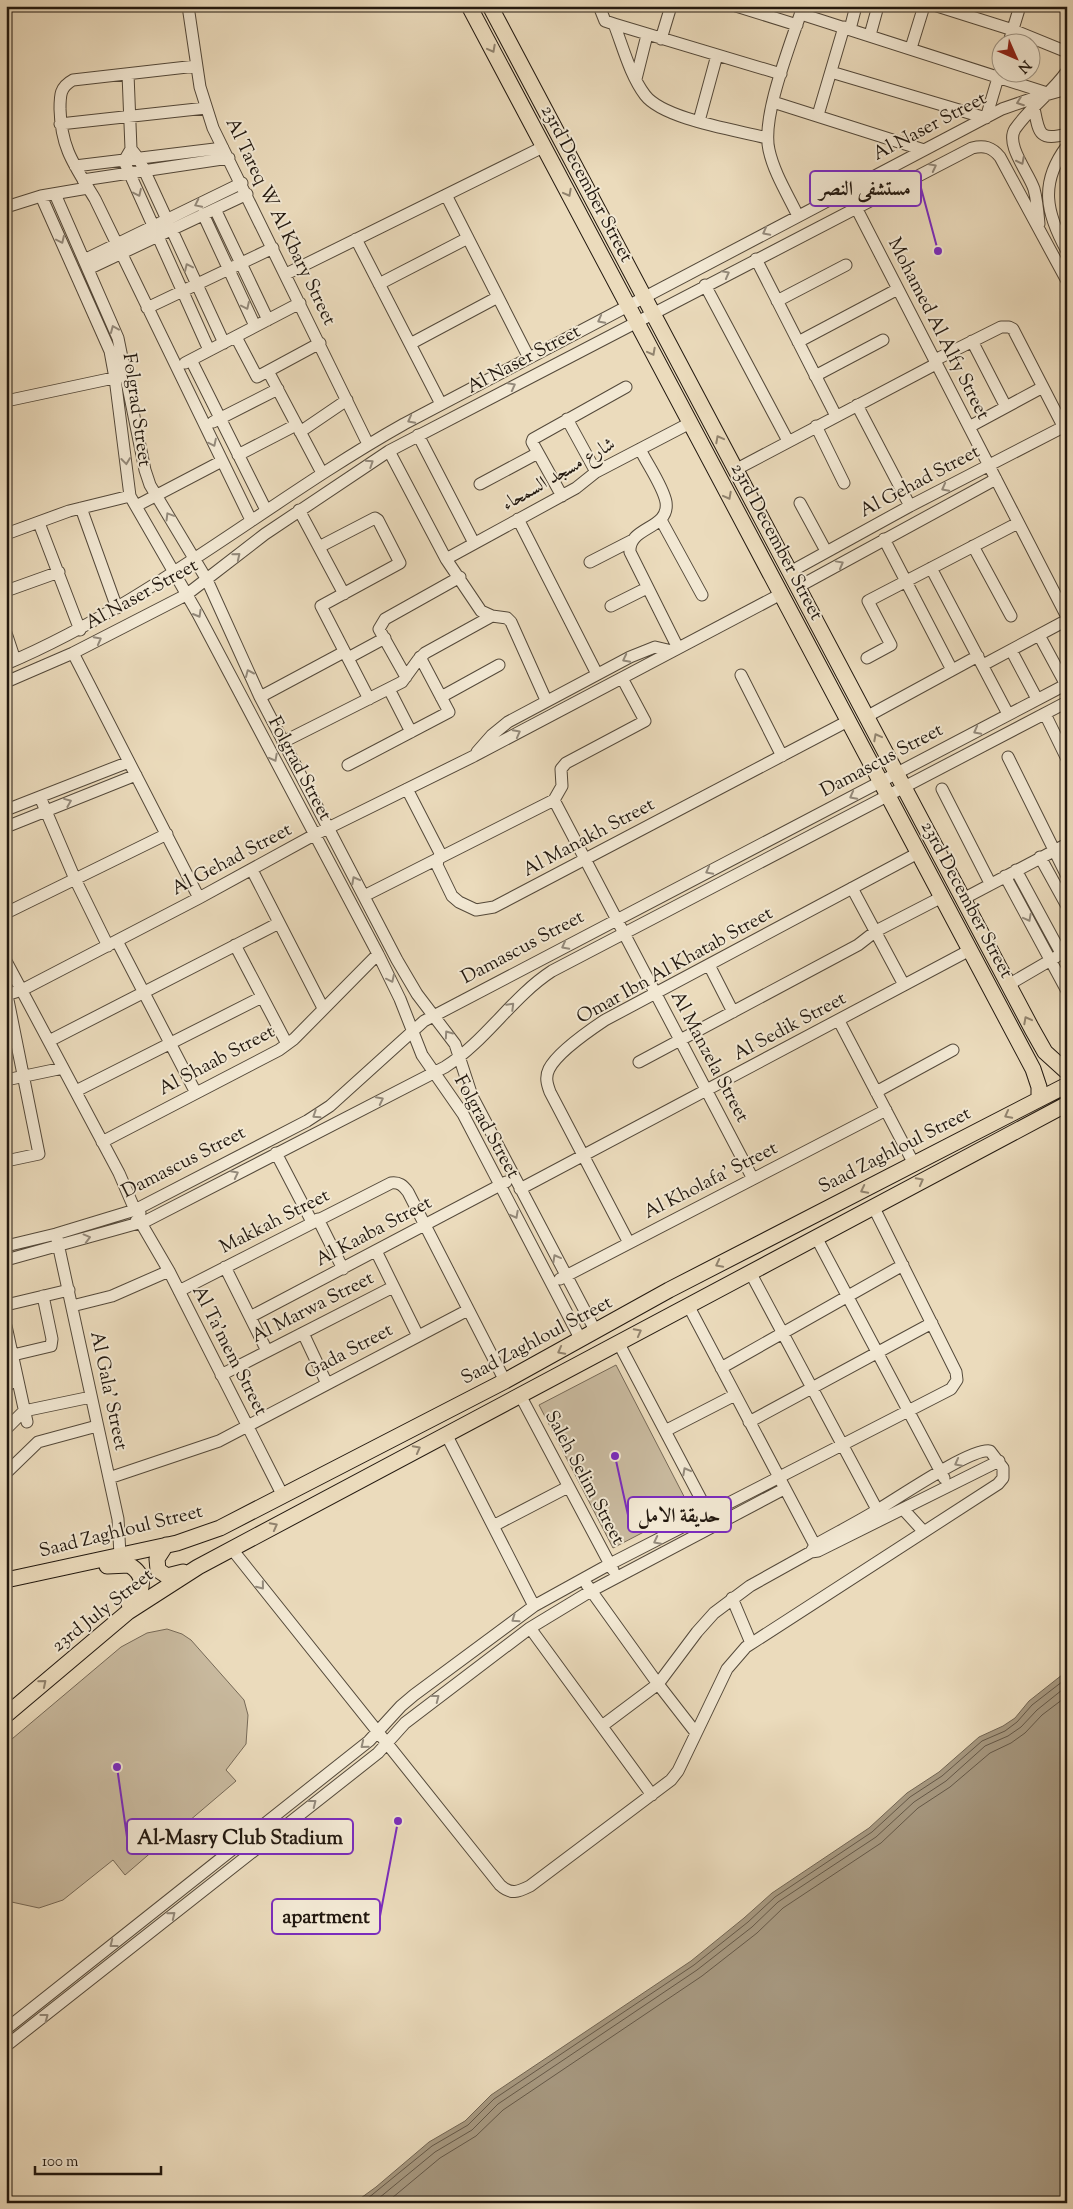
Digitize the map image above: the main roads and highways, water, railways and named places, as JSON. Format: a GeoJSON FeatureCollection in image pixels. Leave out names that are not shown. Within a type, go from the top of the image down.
{"type":"FeatureCollection","features":[{"type":"Feature","properties":{"kind":"main road","name":"23rd December Street"},"geometry":{"type":"LineString","coordinates":[[469,6],[1027,1058],[1037,1080],[1039,1099]]}},
{"type":"Feature","properties":{"kind":"main road","name":"23rd December Street"},"geometry":{"type":"LineString","coordinates":[[491,7],[1008,984],[1043,1048],[1052,1060],[1067,1072]]}},
{"type":"Feature","properties":{"kind":"main road"},"geometry":{"type":"LineString","coordinates":[[743,524],[759,515]]}},
{"type":"Feature","properties":{"kind":"main road"},"geometry":{"type":"LineString","coordinates":[[1027,1058],[1035,1056],[1043,1048]]}},
{"type":"Feature","properties":{"kind":"main road","name":"Saad Zaghloul Street"},"geometry":{"type":"LineString","coordinates":[[6,1580],[166,1545],[215,1530],[505,1381],[669,1290],[1067,1085]]}},
{"type":"Feature","properties":{"kind":"main road","name":"Saad Zaghloul Street"},"geometry":{"type":"LineString","coordinates":[[231,1548],[1067,1104]]}},
{"type":"Feature","properties":{"kind":"main road"},"geometry":{"type":"LineString","coordinates":[[771,1238],[780,1256]]}},
{"type":"Feature","properties":{"kind":"main road"},"geometry":{"type":"LineString","coordinates":[[166,1545],[156,1562],[158,1570],[164,1575],[171,1576],[198,1567]]}},
{"type":"Feature","properties":{"kind":"main road","name":"23rd July Street"},"geometry":{"type":"LineString","coordinates":[[6,1715],[113,1625],[156,1593],[231,1548]]}},
{"type":"Feature","properties":{"kind":"main road"},"geometry":{"type":"LineString","coordinates":[[80,1564],[92,1568],[129,1565],[140,1576],[140,1592],[134,1601],[121,1611],[113,1625]]}},
{"type":"Feature","properties":{"kind":"water"},"geometry":{"type":"Polygon","coordinates":[[[1067,1671],[1067,2203],[354,2203],[429,2142],[465,2121],[491,2095],[691,1961],[772,1893],[869,1828],[907,1793],[939,1772],[979,1737],[1015,1718],[1029,1701],[1067,1671]]]}},
{"type":"Feature","properties":{"kind":"place","name":"مستشفى النصر"},"geometry":{"type":"Point","coordinates":[938,251]}},
{"type":"Feature","properties":{"kind":"place","name":"حديقة الامل"},"geometry":{"type":"Point","coordinates":[615,1456]}},
{"type":"Feature","properties":{"kind":"place","name":"Al-Masry Club Stadium"},"geometry":{"type":"Point","coordinates":[117,1767]}},
{"type":"Feature","properties":{"kind":"place","name":"apartment"},"geometry":{"type":"Point","coordinates":[398,1821]}}]}
